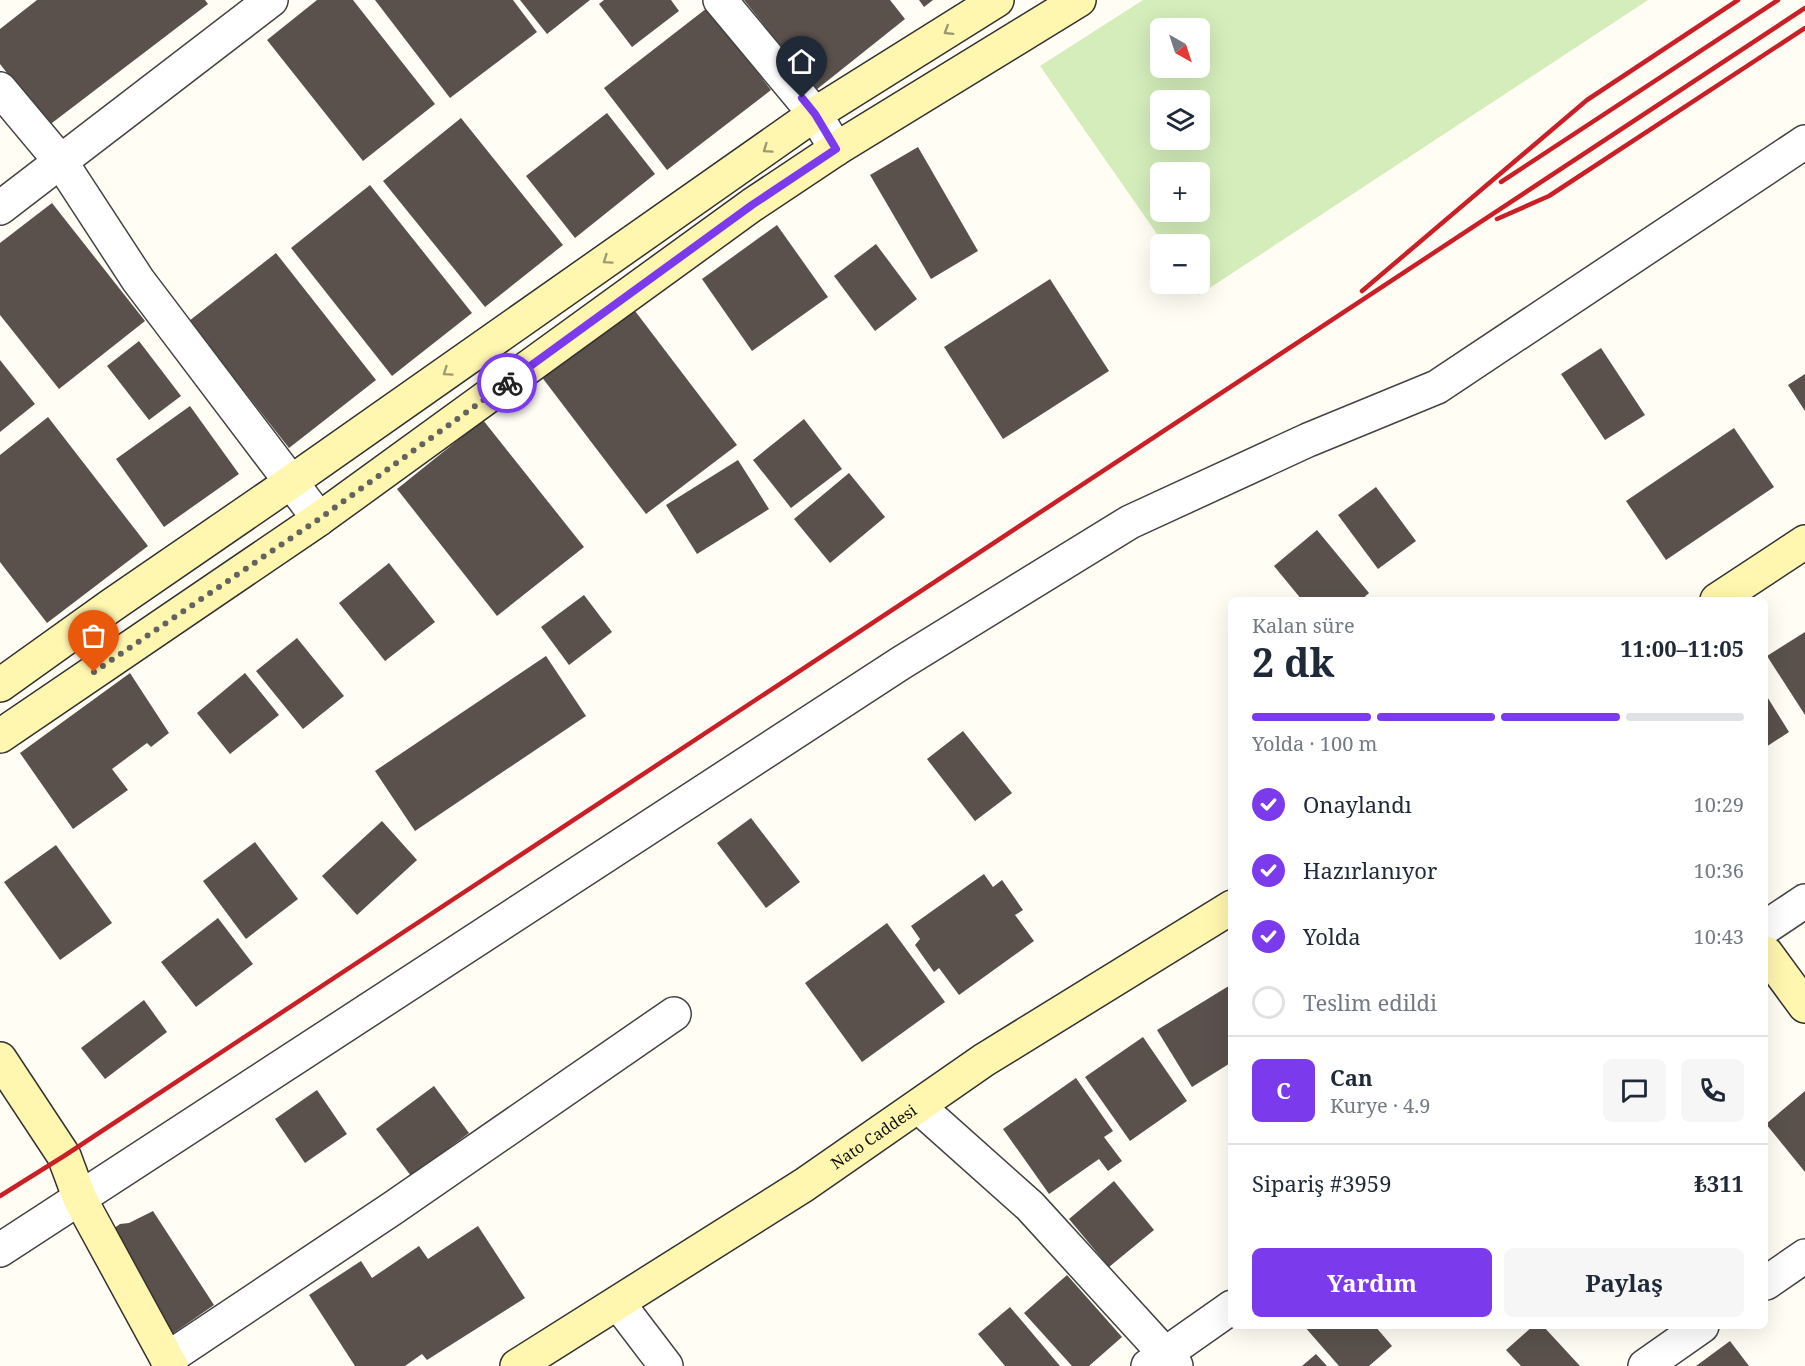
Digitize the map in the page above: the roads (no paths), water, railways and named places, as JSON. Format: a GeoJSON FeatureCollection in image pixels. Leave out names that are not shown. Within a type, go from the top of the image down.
{"type":"FeatureCollection","features":[{"type":"Feature","properties":{"kind":"street"},"geometry":{"type":"LineString","coordinates":[[0,208],[271,0]]}},
{"type":"Feature","properties":{"kind":"street"},"geometry":{"type":"LineString","coordinates":[[720,0],[815,114],[836,149]]}},
{"type":"Feature","properties":{"kind":"street"},"geometry":{"type":"LineString","coordinates":[[0,685],[815,114],[997,0]]}},
{"type":"Feature","properties":{"kind":"street"},"geometry":{"type":"LineString","coordinates":[[0,736],[319,519],[752,205],[836,149],[1078,0]]}},
{"type":"Feature","properties":{"kind":"street"},"geometry":{"type":"LineString","coordinates":[[0,90],[61,162],[138,280],[319,519]]}},
{"type":"Feature","properties":{"kind":"street"},"geometry":{"type":"LineString","coordinates":[[0,1250],[891,670],[1120,528],[1308,440],[1437,387],[1805,142]]}},
{"type":"Feature","properties":{"kind":"street"},"geometry":{"type":"LineString","coordinates":[[1722,597],[1805,542]]}},
{"type":"Feature","properties":{"kind":"street"},"geometry":{"type":"LineString","coordinates":[[1768,926],[1805,900]]}},
{"type":"Feature","properties":{"kind":"street","name":"Nato Caddesi"},"geometry":{"type":"LineString","coordinates":[[518,1366],[804,1185],[984,1060],[1228,909]]}},
{"type":"Feature","properties":{"kind":"street"},"geometry":{"type":"LineString","coordinates":[[1768,957],[1805,1006]]}},
{"type":"Feature","properties":{"kind":"street"},"geometry":{"type":"LineString","coordinates":[[0,1059],[64,1156],[80,1199],[169,1362],[674,1014]]}},
{"type":"Feature","properties":{"kind":"street"},"geometry":{"type":"LineString","coordinates":[[919,1107],[1030,1206],[1163,1362],[1228,1310]]}},
{"type":"Feature","properties":{"kind":"street"},"geometry":{"type":"LineString","coordinates":[[1768,1282],[1805,1256]]}},
{"type":"Feature","properties":{"kind":"street"},"geometry":{"type":"LineString","coordinates":[[618,1303],[666,1366]]}},
{"type":"Feature","properties":{"kind":"street"},"geometry":{"type":"LineString","coordinates":[[1645,1366],[1698,1329]]}},
{"type":"Feature","properties":{"kind":"railway"},"geometry":{"type":"LineString","coordinates":[[1362,291],[1587,100],[1738,0]]}},
{"type":"Feature","properties":{"kind":"railway"},"geometry":{"type":"LineString","coordinates":[[1501,182],[1778,0]]}},
{"type":"Feature","properties":{"kind":"railway"},"geometry":{"type":"LineString","coordinates":[[0,1196],[1805,8]]}},
{"type":"Feature","properties":{"kind":"railway"},"geometry":{"type":"LineString","coordinates":[[1497,219],[1549,196],[1805,28]]}}]}
